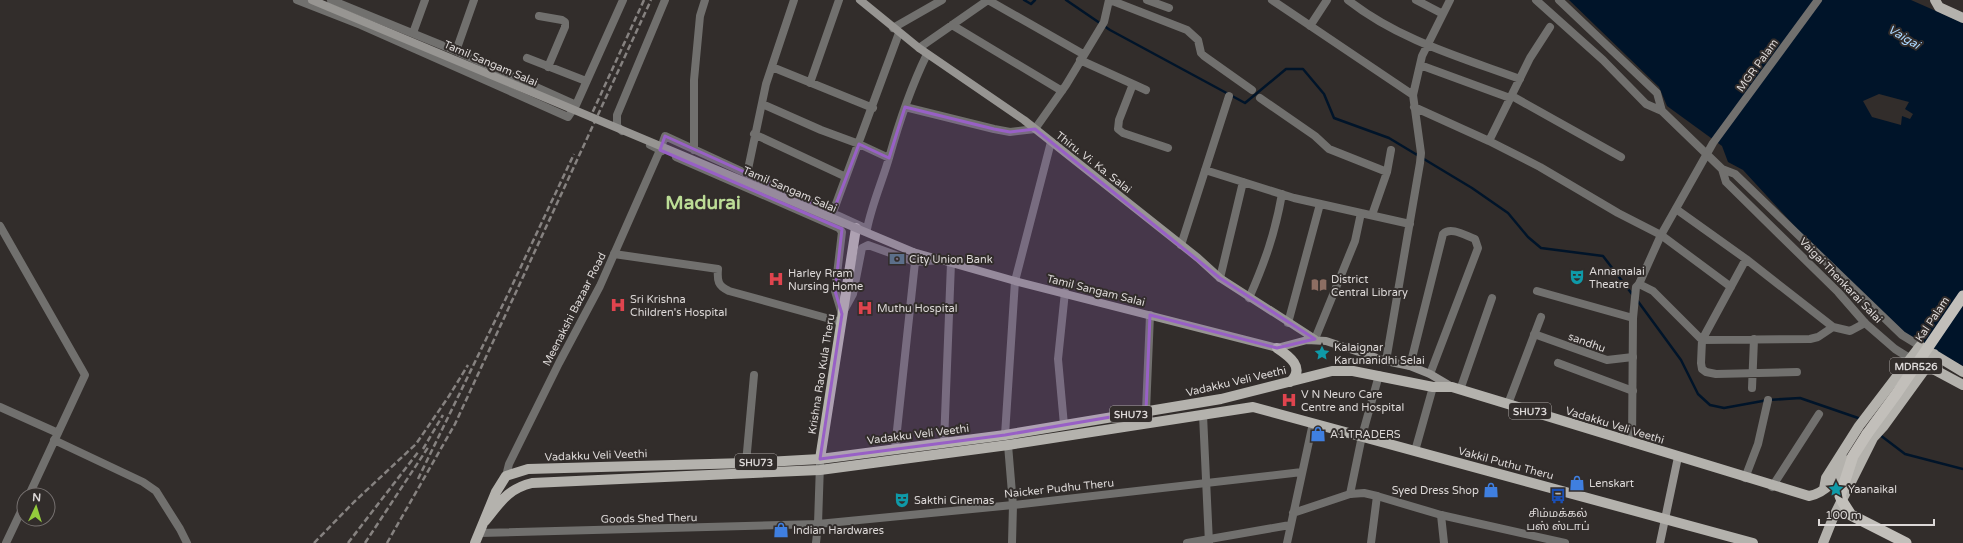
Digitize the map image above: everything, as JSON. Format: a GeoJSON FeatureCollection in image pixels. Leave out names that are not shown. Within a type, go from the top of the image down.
{"type":"FeatureCollection","features":[{"type":"Feature","properties":{"kind":"highway","name":"Kal Palam"},"geometry":{"type":"LineString","coordinates":[[1866,433],[1898,393],[1963,296]]}},
{"type":"Feature","properties":{"kind":"highway","name":"MDR526"},"geometry":{"type":"LineString","coordinates":[[1842,501],[1840,496],[1853,456],[1866,433]]}},
{"type":"Feature","properties":{"kind":"highway"},"geometry":{"type":"LineString","coordinates":[[1842,501],[1852,515],[1906,543]]}},
{"type":"Feature","properties":{"kind":"main road","name":"Tamil Sangam Salai"},"geometry":{"type":"LineString","coordinates":[[312,0],[913,252],[1015,281],[1065,292],[1277,348]]}},
{"type":"Feature","properties":{"kind":"main road","name":"Thiru. Vi. Ka. Salai"},"geometry":{"type":"LineString","coordinates":[[860,0],[927,54],[1035,129],[1181,245],[1220,278],[1315,339]]}},
{"type":"Feature","properties":{"kind":"main road"},"geometry":{"type":"LineString","coordinates":[[1934,0],[1939,7],[1963,18]]}},
{"type":"Feature","properties":{"kind":"main road","name":"Krishna Rao Kula Theru"},"geometry":{"type":"LineString","coordinates":[[820,459],[856,228]]}},
{"type":"Feature","properties":{"kind":"main road"},"geometry":{"type":"LineString","coordinates":[[1277,348],[1315,339],[1326,341],[1386,361],[1410,366],[1430,374],[1456,388]]}},
{"type":"Feature","properties":{"kind":"main road"},"geometry":{"type":"LineString","coordinates":[[1823,543],[1832,518],[1842,501],[1866,433],[1868,416],[1920,346]]}},
{"type":"Feature","properties":{"kind":"main road","name":"Vaigai Thenkarai Salai"},"geometry":{"type":"LineString","coordinates":[[1920,346],[1963,372]]}},
{"type":"Feature","properties":{"kind":"main road"},"geometry":{"type":"LineString","coordinates":[[1277,348],[1291,358],[1295,363],[1295,377],[1290,382]]}},
{"type":"Feature","properties":{"kind":"main road"},"geometry":{"type":"LineString","coordinates":[[1824,488],[1826,478],[1866,433],[1884,426],[1928,365],[1934,354]]}},
{"type":"Feature","properties":{"kind":"main road","name":"Vaigai Thenkarai Salai"},"geometry":{"type":"LineString","coordinates":[[1911,359],[1928,365],[1963,385]]}},
{"type":"Feature","properties":{"kind":"main road","name":"Vadakku Veli Veethi"},"geometry":{"type":"LineString","coordinates":[[506,476],[528,469],[746,463],[820,459],[1064,425],[1221,399],[1332,371],[1352,371],[1379,375],[1433,387],[1456,388],[1790,492],[1809,496]]}},
{"type":"Feature","properties":{"kind":"main road"},"geometry":{"type":"LineString","coordinates":[[1253,407],[1252,397],[1256,390]]}},
{"type":"Feature","properties":{"kind":"main road","name":"Vadakku Veli Veethi"},"geometry":{"type":"LineString","coordinates":[[532,483],[820,470],[1008,446],[1253,407]]}},
{"type":"Feature","properties":{"kind":"main road","name":"Vakkil Puthu Theru"},"geometry":{"type":"LineString","coordinates":[[1253,407],[1753,543]]}},
{"type":"Feature","properties":{"kind":"main road","name":"MDR526"},"geometry":{"type":"LineString","coordinates":[[1809,496],[1816,495],[1833,482],[1853,456]]}},
{"type":"Feature","properties":{"kind":"main road"},"geometry":{"type":"LineString","coordinates":[[1660,543],[1678,457]]}},
{"type":"Feature","properties":{"kind":"main road"},"geometry":{"type":"LineString","coordinates":[[506,476],[532,483]]}},
{"type":"Feature","properties":{"kind":"main road","name":"SHU73"},"geometry":{"type":"LineString","coordinates":[[475,543],[485,522],[496,492],[506,476]]}},
{"type":"Feature","properties":{"kind":"main road","name":"SHU73"},"geometry":{"type":"LineString","coordinates":[[485,522],[505,496],[512,490],[532,483]]}},
{"type":"Feature","properties":{"kind":"main road"},"geometry":{"type":"LineString","coordinates":[[1832,518],[1841,514],[1852,515]]}},
{"type":"Feature","properties":{"kind":"street"},"geometry":{"type":"LineString","coordinates":[[297,0],[361,25],[568,116],[576,104],[622,0]]}},
{"type":"Feature","properties":{"kind":"street"},"geometry":{"type":"LineString","coordinates":[[331,0],[456,51],[576,104]]}},
{"type":"Feature","properties":{"kind":"street"},"geometry":{"type":"LineString","coordinates":[[412,33],[425,0]]}},
{"type":"Feature","properties":{"kind":"street"},"geometry":{"type":"LineString","coordinates":[[456,51],[474,0]]}},
{"type":"Feature","properties":{"kind":"street"},"geometry":{"type":"LineString","coordinates":[[665,0],[616,121],[621,131],[660,150],[839,228],[842,232],[834,291],[841,318]]}},
{"type":"Feature","properties":{"kind":"street"},"geometry":{"type":"LineString","coordinates":[[705,0],[700,16],[694,80],[694,150],[833,212],[867,229],[871,211],[889,158],[892,143],[927,54]]}},
{"type":"Feature","properties":{"kind":"street"},"geometry":{"type":"LineString","coordinates":[[747,174],[754,134],[762,104],[772,67],[794,0]]}},
{"type":"Feature","properties":{"kind":"street"},"geometry":{"type":"LineString","coordinates":[[810,83],[839,0]]}},
{"type":"Feature","properties":{"kind":"street"},"geometry":{"type":"LineString","coordinates":[[833,212],[873,108],[896,30],[942,0]]}},
{"type":"Feature","properties":{"kind":"street"},"geometry":{"type":"LineString","coordinates":[[919,48],[988,0],[1082,57],[1146,90]]}},
{"type":"Feature","properties":{"kind":"street"},"geometry":{"type":"LineString","coordinates":[[905,107],[1010,132],[1035,129],[1062,91],[1102,25],[1109,0],[1187,30],[1198,40],[1201,53],[1204,56],[1252,90]]}},
{"type":"Feature","properties":{"kind":"street"},"geometry":{"type":"LineString","coordinates":[[1148,0],[1169,8]]}},
{"type":"Feature","properties":{"kind":"street"},"geometry":{"type":"LineString","coordinates":[[1272,0],[1413,95]]}},
{"type":"Feature","properties":{"kind":"street"},"geometry":{"type":"LineString","coordinates":[[1310,26],[1327,0]]}},
{"type":"Feature","properties":{"kind":"street"},"geometry":{"type":"LineString","coordinates":[[1348,0],[1365,14],[1391,29],[1428,46],[1520,79]]}},
{"type":"Feature","properties":{"kind":"street"},"geometry":{"type":"LineString","coordinates":[[1416,0],[1443,14]]}},
{"type":"Feature","properties":{"kind":"street"},"geometry":{"type":"LineString","coordinates":[[1386,361],[1420,163],[1421,152],[1413,95],[1420,65],[1450,0]]}},
{"type":"Feature","properties":{"kind":"street","name":"Vaigai Thenkarai Salai"},"geometry":{"type":"LineString","coordinates":[[1536,0],[1603,60],[1646,104],[1662,111],[1722,169],[1735,174],[1902,335],[1920,346]]}},
{"type":"Feature","properties":{"kind":"street","name":"Vaigai Thenkarai Salai"},"geometry":{"type":"LineString","coordinates":[[1559,0],[1657,93],[1662,111]]}},
{"type":"Feature","properties":{"kind":"street","name":"MGR Palam"},"geometry":{"type":"LineString","coordinates":[[1632,443],[1633,318],[1637,285],[1661,235],[1707,154],[1818,0]]}},
{"type":"Feature","properties":{"kind":"street"},"geometry":{"type":"LineString","coordinates":[[539,16],[564,20],[566,24],[548,67]]}},
{"type":"Feature","properties":{"kind":"street"},"geometry":{"type":"LineString","coordinates":[[952,25],[1062,91]]}},
{"type":"Feature","properties":{"kind":"street"},"geometry":{"type":"LineString","coordinates":[[1489,141],[1530,58],[1550,27]]}},
{"type":"Feature","properties":{"kind":"street"},"geometry":{"type":"LineString","coordinates":[[527,58],[586,81]]}},
{"type":"Feature","properties":{"kind":"street"},"geometry":{"type":"LineString","coordinates":[[1420,65],[1511,97],[1621,157]]}},
{"type":"Feature","properties":{"kind":"street"},"geometry":{"type":"LineString","coordinates":[[772,67],[873,108]]}},
{"type":"Feature","properties":{"kind":"street"},"geometry":{"type":"LineString","coordinates":[[1133,84],[1119,120],[1118,129],[1123,133],[1168,148]]}},
{"type":"Feature","properties":{"kind":"street"},"geometry":{"type":"LineString","coordinates":[[1181,245],[1229,96]]}},
{"type":"Feature","properties":{"kind":"street"},"geometry":{"type":"LineString","coordinates":[[1260,98],[1315,136],[1329,149],[1386,172]]}},
{"type":"Feature","properties":{"kind":"street"},"geometry":{"type":"LineString","coordinates":[[762,104],[889,158]]}},
{"type":"Feature","properties":{"kind":"street"},"geometry":{"type":"LineString","coordinates":[[1414,107],[1489,141],[1540,167],[1618,213],[1661,235],[1731,286]]}},
{"type":"Feature","properties":{"kind":"street"},"geometry":{"type":"LineString","coordinates":[[754,134],[846,177]]}},
{"type":"Feature","properties":{"kind":"street","name":"Meenakshi Bazaar Road"},"geometry":{"type":"LineString","coordinates":[[506,476],[509,464],[559,363],[600,286],[665,136],[694,150]]}},
{"type":"Feature","properties":{"kind":"street"},"geometry":{"type":"LineString","coordinates":[[1005,434],[1015,281],[1051,142]]}},
{"type":"Feature","properties":{"kind":"street"},"geometry":{"type":"LineString","coordinates":[[1372,215],[1386,172],[1391,150]]}},
{"type":"Feature","properties":{"kind":"street","name":"Vaigai Thenkarai Salai"},"geometry":{"type":"LineString","coordinates":[[1722,169],[1726,182],[1838,292],[1865,323],[1895,349],[1911,359]]}},
{"type":"Feature","properties":{"kind":"street"},"geometry":{"type":"LineString","coordinates":[[1205,170],[1282,194],[1410,224]]}},
{"type":"Feature","properties":{"kind":"street"},"geometry":{"type":"LineString","coordinates":[[1220,278],[1243,182]]}},
{"type":"Feature","properties":{"kind":"street"},"geometry":{"type":"LineString","coordinates":[[1249,298],[1268,251],[1275,229],[1282,194]]}},
{"type":"Feature","properties":{"kind":"street"},"geometry":{"type":"LineString","coordinates":[[1288,323],[1320,204]]}},
{"type":"Feature","properties":{"kind":"street"},"geometry":{"type":"LineString","coordinates":[[1676,209],[1746,259],[1833,327],[1850,331],[1865,323]]}},
{"type":"Feature","properties":{"kind":"street"},"geometry":{"type":"LineString","coordinates":[[1315,339],[1355,241],[1361,213]]}},
{"type":"Feature","properties":{"kind":"street"},"geometry":{"type":"LineString","coordinates":[[0,226],[85,375],[33,487]]}},
{"type":"Feature","properties":{"kind":"street"},"geometry":{"type":"LineString","coordinates":[[1410,366],[1443,234],[1449,230],[1475,239],[1478,248],[1430,374]]}},
{"type":"Feature","properties":{"kind":"street"},"geometry":{"type":"LineString","coordinates":[[841,318],[853,294],[862,248],[868,245],[915,262],[941,260]]}},
{"type":"Feature","properties":{"kind":"street"},"geometry":{"type":"LineString","coordinates":[[614,254],[718,269],[717,280],[719,285],[729,291],[841,318]]}},
{"type":"Feature","properties":{"kind":"street"},"geometry":{"type":"LineString","coordinates":[[1746,259],[1702,340],[1702,369],[1706,372],[1716,374],[1797,372]]}},
{"type":"Feature","properties":{"kind":"street"},"geometry":{"type":"LineString","coordinates":[[895,449],[915,262]]}},
{"type":"Feature","properties":{"kind":"street"},"geometry":{"type":"LineString","coordinates":[[944,442],[951,263]]}},
{"type":"Feature","properties":{"kind":"street"},"geometry":{"type":"LineString","coordinates":[[1637,285],[1653,291],[1702,340],[1810,338],[1818,337],[1833,327]]}},
{"type":"Feature","properties":{"kind":"street"},"geometry":{"type":"LineString","coordinates":[[1537,291],[1633,318]]}},
{"type":"Feature","properties":{"kind":"street"},"geometry":{"type":"LineString","coordinates":[[1064,425],[1058,360],[1065,292]]}},
{"type":"Feature","properties":{"kind":"street"},"geometry":{"type":"LineString","coordinates":[[1456,388],[1492,298]]}},
{"type":"Feature","properties":{"kind":"street"},"geometry":{"type":"LineString","coordinates":[[1146,411],[1150,315]]}},
{"type":"Feature","properties":{"kind":"street"},"geometry":{"type":"LineString","coordinates":[[1508,404],[1541,317]]}},
{"type":"Feature","properties":{"kind":"street","name":"sandhu"},"geometry":{"type":"LineString","coordinates":[[1534,334],[1607,360],[1633,358]]}},
{"type":"Feature","properties":{"kind":"street"},"geometry":{"type":"LineString","coordinates":[[1752,388],[1754,339]]}},
{"type":"Feature","properties":{"kind":"street"},"geometry":{"type":"LineString","coordinates":[[1558,363],[1633,391]]}},
{"type":"Feature","properties":{"kind":"street"},"geometry":{"type":"LineString","coordinates":[[746,463],[754,375]]}},
{"type":"Feature","properties":{"kind":"street"},"geometry":{"type":"LineString","coordinates":[[1350,494],[1362,436],[1379,375]]}},
{"type":"Feature","properties":{"kind":"street"},"geometry":{"type":"LineString","coordinates":[[1415,451],[1433,387]]}},
{"type":"Feature","properties":{"kind":"street"},"geometry":{"type":"LineString","coordinates":[[1745,478],[1758,444],[1768,400]]}},
{"type":"Feature","properties":{"kind":"street"},"geometry":{"type":"LineString","coordinates":[[0,407],[143,482],[156,491],[180,529],[186,543]]}},
{"type":"Feature","properties":{"kind":"street"},"geometry":{"type":"LineString","coordinates":[[1772,486],[1819,414]]}},
{"type":"Feature","properties":{"kind":"street"},"geometry":{"type":"LineString","coordinates":[[1203,415],[1209,541]]}},
{"type":"Feature","properties":{"kind":"street"},"geometry":{"type":"LineString","coordinates":[[1287,543],[1313,423]]}},
{"type":"Feature","properties":{"kind":"street"},"geometry":{"type":"LineString","coordinates":[[1008,446],[1013,504],[1012,543]]}},
{"type":"Feature","properties":{"kind":"street"},"geometry":{"type":"LineString","coordinates":[[816,543],[820,459]]}},
{"type":"Feature","properties":{"kind":"street","name":"Naicker Pudhu Theru"},"geometry":{"type":"LineString","coordinates":[[818,524],[1302,472]]}},
{"type":"Feature","properties":{"kind":"street"},"geometry":{"type":"LineString","coordinates":[[1293,513],[1350,494],[1377,496],[1441,515],[1565,543]]}},
{"type":"Feature","properties":{"kind":"street"},"geometry":{"type":"LineString","coordinates":[[1371,543],[1377,496]]}},
{"type":"Feature","properties":{"kind":"street"},"geometry":{"type":"LineString","coordinates":[[1441,515],[1444,543]]}},
{"type":"Feature","properties":{"kind":"street"},"geometry":{"type":"LineString","coordinates":[[6,543],[16,522]]}},
{"type":"Feature","properties":{"kind":"street","name":"Goods Shed Theru"},"geometry":{"type":"LineString","coordinates":[[480,533],[818,524]]}},
{"type":"Feature","properties":{"kind":"street"},"geometry":{"type":"LineString","coordinates":[[1187,543],[1209,541],[1290,525]]}},
{"type":"Feature","properties":{"kind":"highlighted area"},"geometry":{"type":"Polygon","coordinates":[[[905,107],[1010,132],[1035,129],[1220,278],[1315,339],[1277,348],[1150,315],[1146,411],[1005,435],[820,459],[842,314],[835,291],[842,229],[660,150],[665,136],[833,212],[859,144],[889,158],[905,107]]]}},
{"type":"Feature","properties":{"kind":"water","name":"Vaigai"},"geometry":{"type":"Polygon","coordinates":[[[1569,0],[1911,0],[1963,23],[1963,366],[1905,334],[1801,233],[1743,170],[1728,162],[1722,146],[1667,106],[1659,87],[1569,0]],[[1879,94],[1863,101],[1872,117],[1901,125],[1902,116],[1910,119],[1913,114],[1905,109],[1909,102],[1879,94]]]}},
{"type":"Feature","properties":{"kind":"waterway"},"geometry":{"type":"LineString","coordinates":[[1024,0],[1031,4],[1035,0]]}},
{"type":"Feature","properties":{"kind":"waterway"},"geometry":{"type":"LineString","coordinates":[[1066,0],[1110,30],[1245,103],[1286,69],[1303,69],[1324,94],[1334,118],[1389,138],[1472,188],[1508,213],[1528,237],[1541,248],[1603,256],[1632,294]]}},
{"type":"Feature","properties":{"kind":"waterway"},"geometry":{"type":"LineString","coordinates":[[1637,300],[1681,360],[1698,394],[1710,405],[1724,408],[1768,400],[1800,398],[1861,419]]}},
{"type":"Feature","properties":{"kind":"waterway"},"geometry":{"type":"LineString","coordinates":[[1880,435],[1905,454],[1963,469]]}},
{"type":"Feature","properties":{"kind":"railway"},"geometry":{"type":"LineString","coordinates":[[589,120],[644,0]]}},
{"type":"Feature","properties":{"kind":"railway"},"geometry":{"type":"LineString","coordinates":[[387,543],[455,424],[651,0]]}},
{"type":"Feature","properties":{"kind":"railway"},"geometry":{"type":"LineString","coordinates":[[418,479],[574,154]]}},
{"type":"Feature","properties":{"kind":"railway"},"geometry":{"type":"LineString","coordinates":[[314,543],[354,502],[416,444],[468,365]]}},
{"type":"Feature","properties":{"kind":"railway"},"geometry":{"type":"LineString","coordinates":[[423,449],[443,415]]}},
{"type":"Feature","properties":{"kind":"railway"},"geometry":{"type":"LineString","coordinates":[[365,543],[429,446]]}},
{"type":"Feature","properties":{"kind":"railway"},"geometry":{"type":"LineString","coordinates":[[348,543],[419,451]]}},
{"type":"Feature","properties":{"kind":"place","name":"City Union Bank"},"geometry":{"type":"Point","coordinates":[897,259]}},
{"type":"Feature","properties":{"kind":"place","name":"Annamalai Theatre"},"geometry":{"type":"Point","coordinates":[1577,277]}},
{"type":"Feature","properties":{"kind":"place","name":"Harley Rram Nursing Home"},"geometry":{"type":"Point","coordinates":[776,279]}},
{"type":"Feature","properties":{"kind":"place","name":"District Central Library"},"geometry":{"type":"Point","coordinates":[1319,285]}},
{"type":"Feature","properties":{"kind":"place","name":"Sri Krishna Children's Hospital"},"geometry":{"type":"Point","coordinates":[618,305]}},
{"type":"Feature","properties":{"kind":"place","name":"Muthu Hospital"},"geometry":{"type":"Point","coordinates":[865,308]}},
{"type":"Feature","properties":{"kind":"place","name":"Kalaignar Karunanidhi Selai"},"geometry":{"type":"Point","coordinates":[1322,353]}},
{"type":"Feature","properties":{"kind":"place","name":"V N Neuro Care Centre and Hospital"},"geometry":{"type":"Point","coordinates":[1289,400]}},
{"type":"Feature","properties":{"kind":"place","name":"A1 TRADERS"},"geometry":{"type":"Point","coordinates":[1318,434]}},
{"type":"Feature","properties":{"kind":"place","name":"Lenskart"},"geometry":{"type":"Point","coordinates":[1577,483]}},
{"type":"Feature","properties":{"kind":"place","name":"Yaanaikal"},"geometry":{"type":"Point","coordinates":[1836,489]}},
{"type":"Feature","properties":{"kind":"place","name":"Syed Dress Shop"},"geometry":{"type":"Point","coordinates":[1491,490]}},
{"type":"Feature","properties":{"kind":"place","name":"சிம்மக்கல் பஸ் ஸ்டாப்"},"geometry":{"type":"Point","coordinates":[1558,496]}},
{"type":"Feature","properties":{"kind":"place","name":"Sakthi Cinemas"},"geometry":{"type":"Point","coordinates":[902,500]}},
{"type":"Feature","properties":{"kind":"place","name":"Indian Hardwares"},"geometry":{"type":"Point","coordinates":[781,530]}},
{"type":"Feature","properties":{"kind":"district","name":"Madurai"},"geometry":{"type":"Point","coordinates":[703,202]}}]}
